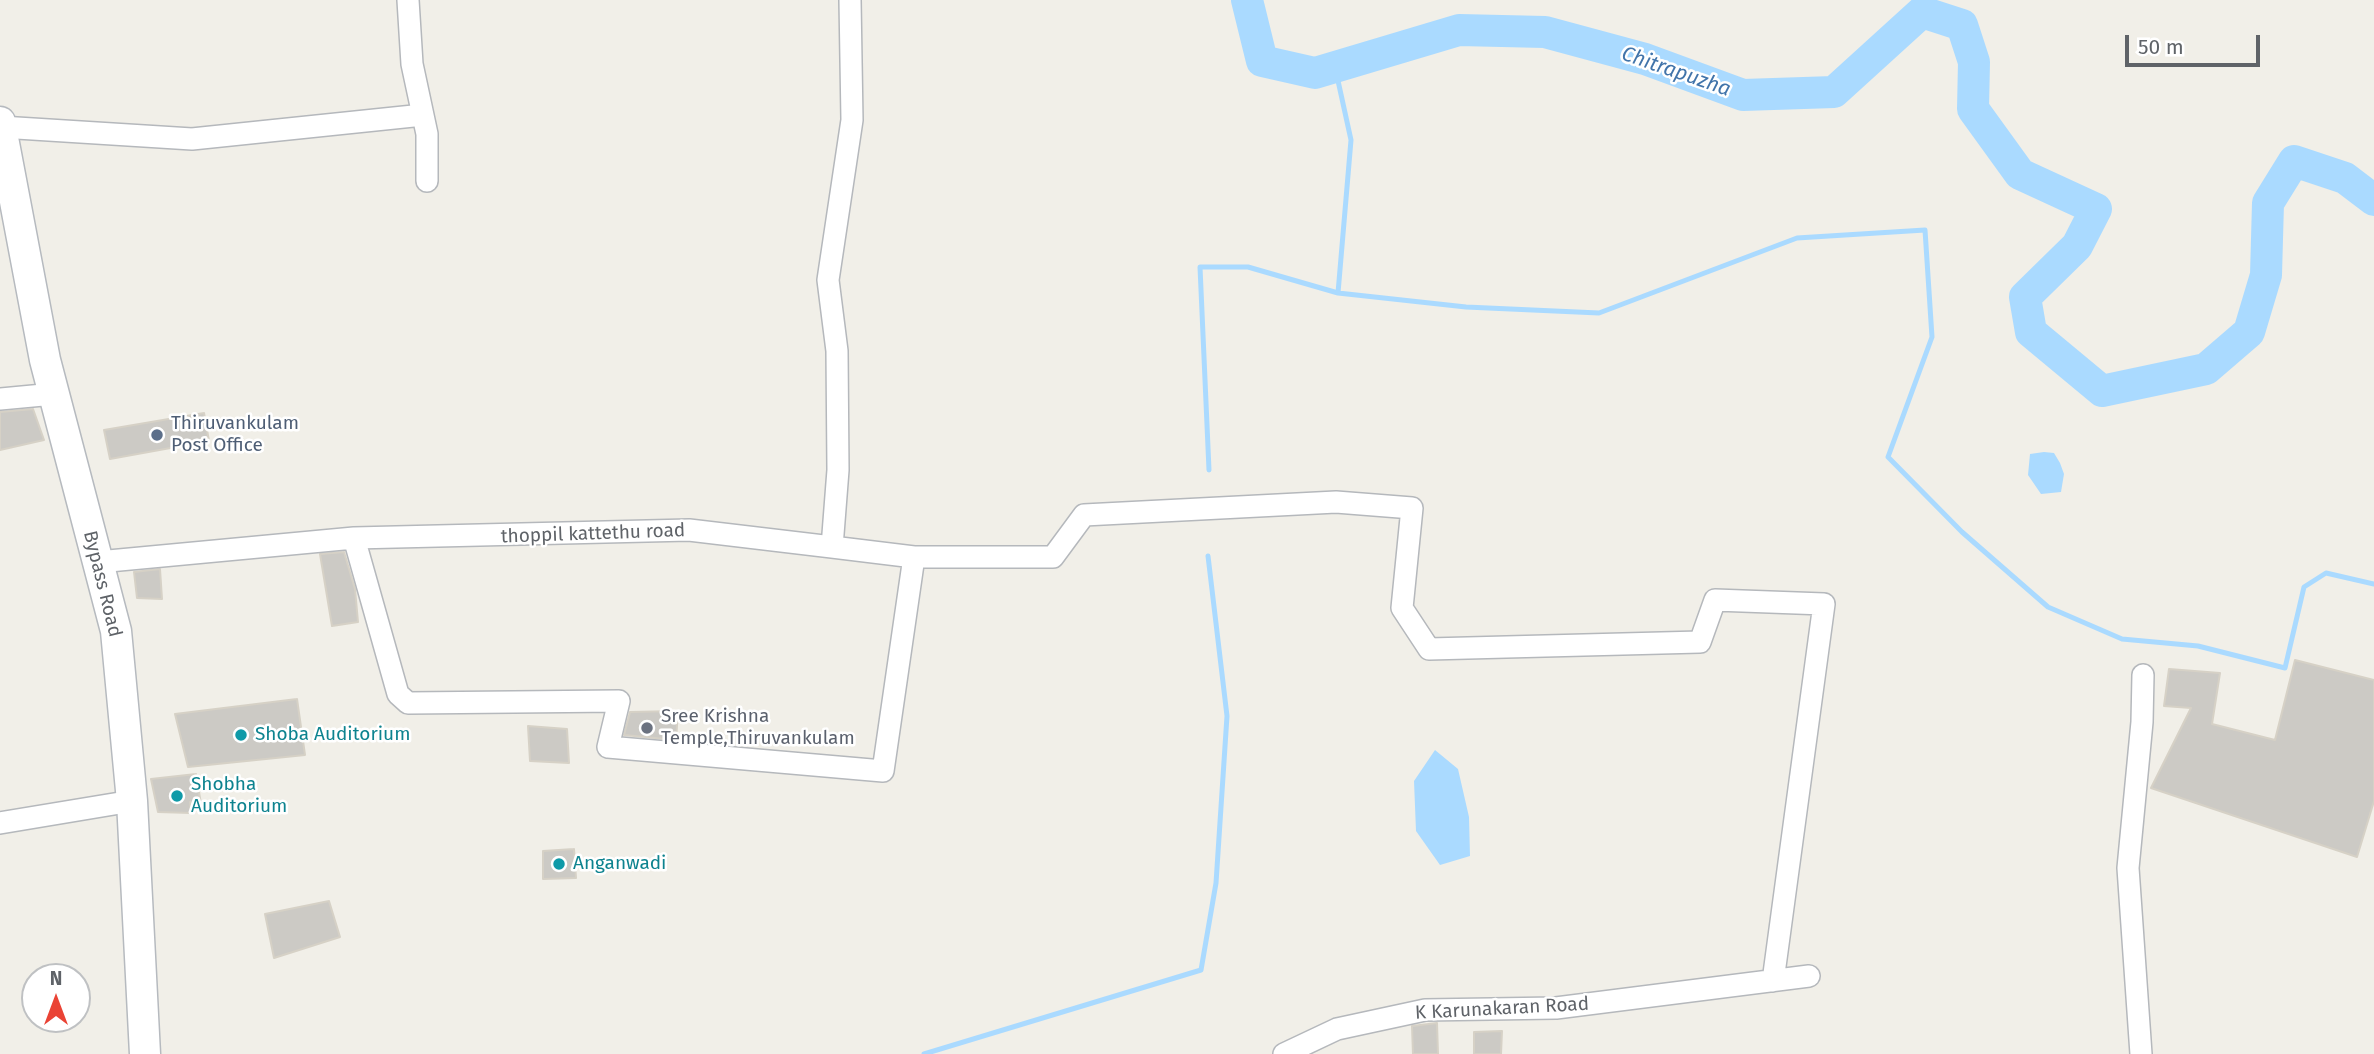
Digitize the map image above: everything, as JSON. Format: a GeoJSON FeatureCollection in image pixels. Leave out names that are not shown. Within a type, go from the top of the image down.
{"type":"FeatureCollection","features":[{"type":"Feature","properties":{"kind":"main road","name":"Bypass Road"},"geometry":{"type":"LineString","coordinates":[[0,125],[54,394],[116,631],[132,801],[145,1054]]}},
{"type":"Feature","properties":{"kind":"street"},"geometry":{"type":"LineString","coordinates":[[408,0],[412,64],[427,134],[427,181]]}},
{"type":"Feature","properties":{"kind":"street"},"geometry":{"type":"LineString","coordinates":[[832,547],[838,470],[837,351],[828,280],[852,120],[850,0]]}},
{"type":"Feature","properties":{"kind":"street"},"geometry":{"type":"LineString","coordinates":[[0,125],[192,139],[423,115]]}},
{"type":"Feature","properties":{"kind":"street"},"geometry":{"type":"LineString","coordinates":[[0,399],[54,394]]}},
{"type":"Feature","properties":{"kind":"street","name":"thoppil kattethu road"},"geometry":{"type":"LineString","coordinates":[[98,562],[354,538],[689,530],[914,557],[1053,557],[1084,514],[1336,502],[1412,508],[1402,608],[1429,649],[1700,642],[1715,600],[1824,604],[1773,981]]}},
{"type":"Feature","properties":{"kind":"street"},"geometry":{"type":"LineString","coordinates":[[354,538],[398,694],[408,704],[619,701],[608,747],[883,771],[914,557]]}},
{"type":"Feature","properties":{"kind":"street"},"geometry":{"type":"LineString","coordinates":[[2141,1054],[2128,868],[2142,722],[2143,675]]}},
{"type":"Feature","properties":{"kind":"street"},"geometry":{"type":"LineString","coordinates":[[0,823],[132,801]]}},
{"type":"Feature","properties":{"kind":"street","name":"K Karunakaran Road"},"geometry":{"type":"LineString","coordinates":[[1284,1054],[1337,1029],[1425,1010],[1556,1008],[1809,976]]}},
{"type":"Feature","properties":{"kind":"water"},"geometry":{"type":"Polygon","coordinates":[[[2054,453],[2060,463],[2064,474],[2061,492],[2041,494],[2028,475],[2030,454],[2054,453]]]}},
{"type":"Feature","properties":{"kind":"water"},"geometry":{"type":"Polygon","coordinates":[[[1435,750],[1458,769],[1469,817],[1470,856],[1440,865],[1416,831],[1414,781],[1435,750]]]}},
{"type":"Feature","properties":{"kind":"building"},"geometry":{"type":"Polygon","coordinates":[[[33,409],[44,440],[0,450],[0,412],[33,409]]]}},
{"type":"Feature","properties":{"kind":"building","name":"Thiruvankulam Post Office"},"geometry":{"type":"Polygon","coordinates":[[[204,413],[209,441],[110,459],[104,430],[204,413]]]}},
{"type":"Feature","properties":{"kind":"building"},"geometry":{"type":"Polygon","coordinates":[[[344,552],[355,589],[358,622],[332,626],[320,554],[344,552]]]}},
{"type":"Feature","properties":{"kind":"building"},"geometry":{"type":"Polygon","coordinates":[[[160,569],[162,599],[137,598],[134,572],[160,569]]]}},
{"type":"Feature","properties":{"kind":"building"},"geometry":{"type":"Polygon","coordinates":[[[2295,660],[2374,680],[2374,801],[2357,857],[2151,788],[2191,708],[2164,706],[2169,669],[2220,673],[2212,724],[2275,740],[2295,660]]]}},
{"type":"Feature","properties":{"kind":"building","name":"Shoba Auditorium"},"geometry":{"type":"Polygon","coordinates":[[[297,699],[305,755],[188,767],[175,714],[297,699]]]}},
{"type":"Feature","properties":{"kind":"building","name":"Sree Krishna Temple,Thiruvankulam"},"geometry":{"type":"Polygon","coordinates":[[[678,711],[676,740],[624,735],[630,712],[678,711]]]}},
{"type":"Feature","properties":{"kind":"building"},"geometry":{"type":"Polygon","coordinates":[[[528,726],[567,729],[569,763],[530,761],[528,726]]]}},
{"type":"Feature","properties":{"kind":"building","name":"Shobha Auditorium"},"geometry":{"type":"Polygon","coordinates":[[[196,774],[201,804],[190,802],[191,813],[158,812],[151,779],[196,774]]]}},
{"type":"Feature","properties":{"kind":"building","name":"Anganwadi"},"geometry":{"type":"Polygon","coordinates":[[[574,849],[576,878],[543,879],[543,851],[574,849]]]}},
{"type":"Feature","properties":{"kind":"building"},"geometry":{"type":"Polygon","coordinates":[[[329,901],[340,937],[274,958],[265,914],[329,901]]]}},
{"type":"Feature","properties":{"kind":"building"},"geometry":{"type":"Polygon","coordinates":[[[1437,1023],[1438,1054],[1413,1054],[1412,1026],[1437,1023]]]}},
{"type":"Feature","properties":{"kind":"building"},"geometry":{"type":"Polygon","coordinates":[[[1502,1031],[1501,1054],[1474,1054],[1474,1032],[1502,1031]]]}},
{"type":"Feature","properties":{"kind":"waterway","name":"Chitrapuzha"},"geometry":{"type":"LineString","coordinates":[[1247,0],[1262,61],[1315,73],[1459,30],[1545,32],[1645,59],[1743,95],[1834,92],[1922,12],[1962,25],[1974,62],[1973,109],[2020,174],[2096,209],[2077,246],[2025,297],[2031,332],[2102,391],[2206,369],[2249,332],[2266,275],[2268,203],[2294,161],[2345,178],[2374,200]]}},
{"type":"Feature","properties":{"kind":"waterway"},"geometry":{"type":"LineString","coordinates":[[1335,67],[1351,140],[1338,293],[1466,307],[1599,313],[1797,238],[1925,230],[1932,337],[1888,457],[1962,532],[2048,607],[2122,639],[2198,646],[2285,668],[2304,587],[2326,573],[2374,584]]}},
{"type":"Feature","properties":{"kind":"waterway"},"geometry":{"type":"LineString","coordinates":[[1209,470],[1200,267],[1248,267],[1338,293]]}},
{"type":"Feature","properties":{"kind":"waterway"},"geometry":{"type":"LineString","coordinates":[[924,1054],[1201,970],[1216,883],[1227,716],[1208,556]]}},
{"type":"Feature","properties":{"kind":"place","name":"Thiruvankulam Post Office"},"geometry":{"type":"Point","coordinates":[157,435]}},
{"type":"Feature","properties":{"kind":"place","name":"Sree Krishna Temple,Thiruvankulam"},"geometry":{"type":"Point","coordinates":[647,728]}},
{"type":"Feature","properties":{"kind":"place","name":"Shoba Auditorium"},"geometry":{"type":"Point","coordinates":[241,735]}},
{"type":"Feature","properties":{"kind":"place","name":"Shobha Auditorium"},"geometry":{"type":"Point","coordinates":[177,796]}},
{"type":"Feature","properties":{"kind":"place","name":"Anganwadi"},"geometry":{"type":"Point","coordinates":[559,864]}}]}
